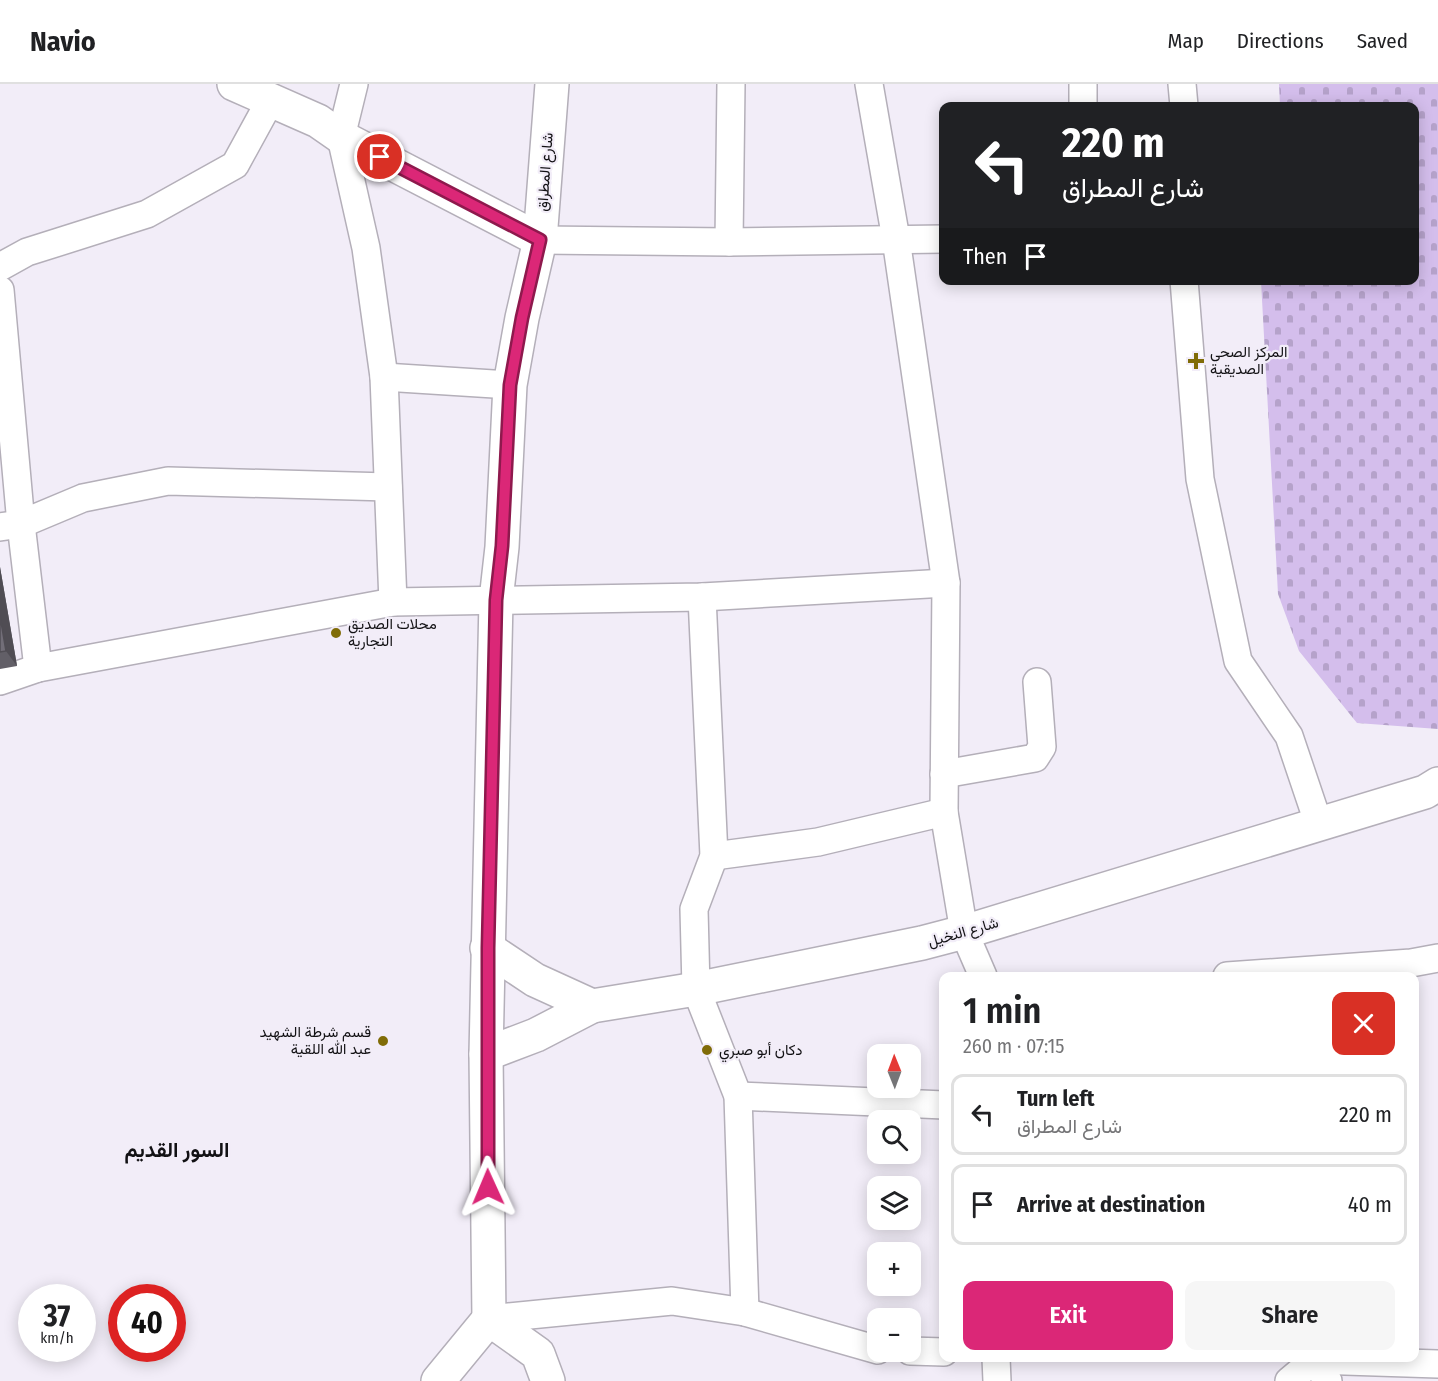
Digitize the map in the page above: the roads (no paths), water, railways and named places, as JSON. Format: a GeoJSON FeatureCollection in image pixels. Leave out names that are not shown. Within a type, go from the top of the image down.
{"type":"FeatureCollection","features":[{"type":"Feature","properties":{"kind":"street"},"geometry":{"type":"LineString","coordinates":[[234,84],[318,121],[340,137],[540,240],[729,242],[939,239]]}},
{"type":"Feature","properties":{"kind":"street"},"geometry":{"type":"LineString","coordinates":[[354,84],[340,137],[366,248],[384,377],[393,602]]}},
{"type":"Feature","properties":{"kind":"street","name":"شارع المطراق"},"geometry":{"type":"LineString","coordinates":[[489,1319],[486,1054],[496,600],[502,546],[510,385],[522,318],[540,240],[552,84]]}},
{"type":"Feature","properties":{"kind":"street"},"geometry":{"type":"LineString","coordinates":[[729,242],[730,84]]}},
{"type":"Feature","properties":{"kind":"street"},"geometry":{"type":"LineString","coordinates":[[869,84],[896,239],[946,583],[944,812],[964,932],[981,972]]}},
{"type":"Feature","properties":{"kind":"street"},"geometry":{"type":"LineString","coordinates":[[1083,84],[1083,102]]}},
{"type":"Feature","properties":{"kind":"street"},"geometry":{"type":"LineString","coordinates":[[1182,84],[1184,102]]}},
{"type":"Feature","properties":{"kind":"street"},"geometry":{"type":"LineString","coordinates":[[0,267],[27,252],[147,214],[235,165],[270,101]]}},
{"type":"Feature","properties":{"kind":"street"},"geometry":{"type":"LineString","coordinates":[[1184,285],[1200,479],[1238,661],[1289,735],[1319,825]]}},
{"type":"Feature","properties":{"kind":"street"},"geometry":{"type":"LineString","coordinates":[[0,290],[11,525],[38,668]]}},
{"type":"Feature","properties":{"kind":"street"},"geometry":{"type":"LineString","coordinates":[[384,377],[510,385]]}},
{"type":"Feature","properties":{"kind":"street"},"geometry":{"type":"LineString","coordinates":[[11,525],[83,498],[168,481],[388,487]]}},
{"type":"Feature","properties":{"kind":"street"},"geometry":{"type":"LineString","coordinates":[[0,681],[38,668],[393,602],[702,597],[946,583]]}},
{"type":"Feature","properties":{"kind":"street"},"geometry":{"type":"LineString","coordinates":[[702,597],[714,856],[694,909],[696,989],[738,1096],[745,1312]]}},
{"type":"Feature","properties":{"kind":"street"},"geometry":{"type":"LineString","coordinates":[[944,774],[1035,758],[1042,747],[1037,682]]}},
{"type":"Feature","properties":{"kind":"street","name":"شارع النخيل"},"geometry":{"type":"LineString","coordinates":[[486,1054],[536,1035],[592,1006],[696,989],[922,943],[964,932],[1425,792],[1438,784]]}},
{"type":"Feature","properties":{"kind":"street"},"geometry":{"type":"LineString","coordinates":[[714,856],[818,842],[944,812]]}},
{"type":"Feature","properties":{"kind":"street"},"geometry":{"type":"LineString","coordinates":[[488,948],[535,980],[592,1006]]}},
{"type":"Feature","properties":{"kind":"street"},"geometry":{"type":"LineString","coordinates":[[1350,972],[1411,970],[1438,958]]}},
{"type":"Feature","properties":{"kind":"street"},"geometry":{"type":"LineString","coordinates":[[738,1096],[939,1105]]}},
{"type":"Feature","properties":{"kind":"street"},"geometry":{"type":"LineString","coordinates":[[438,1381],[489,1319],[672,1301],[745,1312],[867,1347]]}},
{"type":"Feature","properties":{"kind":"street"},"geometry":{"type":"LineString","coordinates":[[489,1319],[538,1354],[548,1381]]}},
{"type":"Feature","properties":{"kind":"street"},"geometry":{"type":"LineString","coordinates":[[921,1351],[939,1352]]}},
{"type":"Feature","properties":{"kind":"street"},"geometry":{"type":"LineString","coordinates":[[996,1362],[997,1381]]}},
{"type":"Feature","properties":{"kind":"street"},"geometry":{"type":"LineString","coordinates":[[1289,1381],[1318,1366],[1438,1364]]}},
{"type":"Feature","properties":{"kind":"place","name":"المركز الصحي الصديقية"},"geometry":{"type":"Point","coordinates":[1196,361]}},
{"type":"Feature","properties":{"kind":"place","name":"محلات الصديق التجارية"},"geometry":{"type":"Point","coordinates":[336,633]}},
{"type":"Feature","properties":{"kind":"place","name":"قسم شرطة الشهيد عبد الله اللقية"},"geometry":{"type":"Point","coordinates":[383,1041]}},
{"type":"Feature","properties":{"kind":"place","name":"دكان أبو صبري"},"geometry":{"type":"Point","coordinates":[707,1050]}},
{"type":"Feature","properties":{"kind":"district","name":"السور القديم"},"geometry":{"type":"Point","coordinates":[177,1150]}}]}
